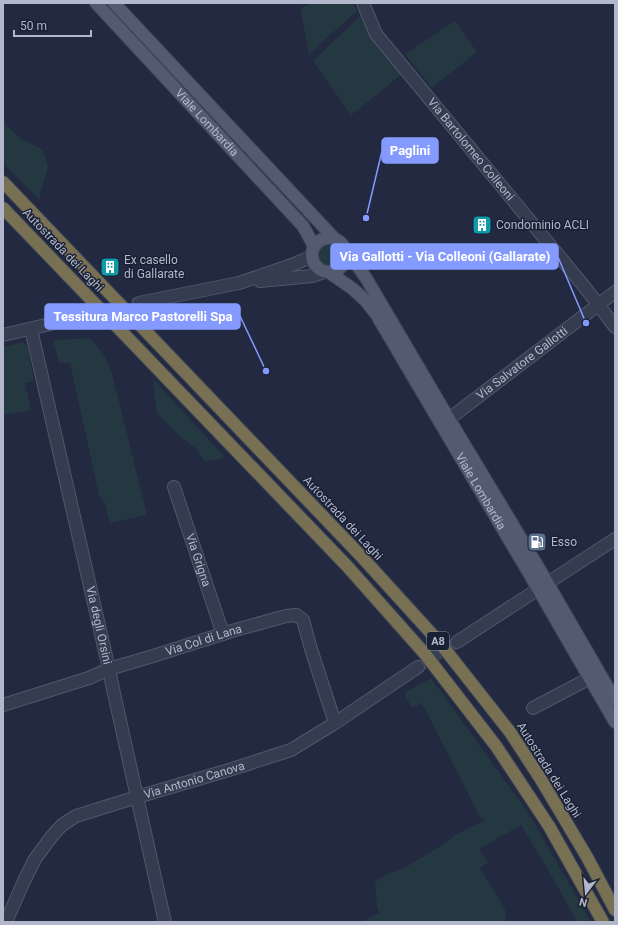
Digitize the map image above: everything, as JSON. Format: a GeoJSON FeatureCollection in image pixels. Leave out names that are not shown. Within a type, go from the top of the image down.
{"type":"FeatureCollection","features":[{"type":"Feature","properties":{"kind":"highway","name":"Autostrada dei Laghi"},"geometry":{"type":"LineString","coordinates":[[3,182],[354,549],[440,642],[510,732],[540,778],[587,857],[615,910]]}},
{"type":"Feature","properties":{"kind":"highway","name":"Autostrada dei Laghi"},"geometry":{"type":"LineString","coordinates":[[3,208],[342,560],[425,654],[496,746],[549,826],[603,922]]}},
{"type":"Feature","properties":{"kind":"main road","name":"Viale Lombardia"},"geometry":{"type":"LineString","coordinates":[[96,3],[303,226],[312,252]]}},
{"type":"Feature","properties":{"kind":"main road","name":"Viale Lombardia"},"geometry":{"type":"LineString","coordinates":[[114,3],[334,238]]}},
{"type":"Feature","properties":{"kind":"main road"},"geometry":{"type":"LineString","coordinates":[[328,237],[334,238],[341,242],[346,250],[347,255],[344,264],[339,270],[327,272],[318,269],[314,264],[312,252],[318,241],[328,237]]}},
{"type":"Feature","properties":{"kind":"main road","name":"Viale Lombardia"},"geometry":{"type":"LineString","coordinates":[[347,255],[354,261],[366,278],[448,419],[542,586],[590,678],[615,722]]}},
{"type":"Feature","properties":{"kind":"main road","name":"Viale Lombardia"},"geometry":{"type":"LineString","coordinates":[[327,272],[353,289],[365,300],[376,314],[542,586],[615,700]]}},
{"type":"Feature","properties":{"kind":"street","name":"Via Bartolomeo Colleoni"},"geometry":{"type":"LineString","coordinates":[[365,4],[376,34],[599,305],[615,327]]}},
{"type":"Feature","properties":{"kind":"street"},"geometry":{"type":"LineString","coordinates":[[239,283],[292,265],[312,252]]}},
{"type":"Feature","properties":{"kind":"street"},"geometry":{"type":"LineString","coordinates":[[139,303],[239,283],[312,276],[327,272]]}},
{"type":"Feature","properties":{"kind":"street","name":"Via Salvatore Gallotti"},"geometry":{"type":"LineString","coordinates":[[448,419],[615,292]]}},
{"type":"Feature","properties":{"kind":"street"},"geometry":{"type":"LineString","coordinates":[[3,335],[80,317]]}},
{"type":"Feature","properties":{"kind":"street","name":"Via degli Orsini"},"geometry":{"type":"LineString","coordinates":[[31,329],[165,922]]}},
{"type":"Feature","properties":{"kind":"street","name":"Via Grigna"},"geometry":{"type":"LineString","coordinates":[[174,487],[223,634]]}},
{"type":"Feature","properties":{"kind":"street"},"geometry":{"type":"LineString","coordinates":[[457,642],[615,539]]}},
{"type":"Feature","properties":{"kind":"street","name":"Via Col di Lana"},"geometry":{"type":"LineString","coordinates":[[3,705],[88,678],[109,669],[223,634],[286,616],[296,616],[304,620],[311,649],[335,723]]}},
{"type":"Feature","properties":{"kind":"street","name":"Via Antonio Canova"},"geometry":{"type":"LineString","coordinates":[[6,922],[35,859],[62,825],[76,816],[291,750],[335,723],[418,667]]}},
{"type":"Feature","properties":{"kind":"street"},"geometry":{"type":"LineString","coordinates":[[533,708],[590,678]]}},
{"type":"Feature","properties":{"kind":"shaded area"},"geometry":{"type":"Polygon","coordinates":[[[312,3],[353,3],[357,11],[309,54],[301,12],[303,7],[312,3]]]}},
{"type":"Feature","properties":{"kind":"shaded area"},"geometry":{"type":"Polygon","coordinates":[[[360,16],[376,42],[402,74],[351,115],[313,61],[360,16]]]}},
{"type":"Feature","properties":{"kind":"shaded area"},"geometry":{"type":"Polygon","coordinates":[[[455,21],[477,52],[432,88],[405,54],[455,21]]]}},
{"type":"Feature","properties":{"kind":"shaded area"},"geometry":{"type":"Polygon","coordinates":[[[3,122],[21,139],[43,150],[48,167],[39,199],[3,163],[3,122]]]}},
{"type":"Feature","properties":{"kind":"shaded area"},"geometry":{"type":"Polygon","coordinates":[[[329,243],[337,246],[340,254],[337,262],[329,265],[321,262],[318,254],[321,246],[329,243]]]}},
{"type":"Feature","properties":{"kind":"shaded area"},"geometry":{"type":"Polygon","coordinates":[[[90,338],[104,355],[112,374],[147,515],[110,523],[105,503],[99,495],[70,363],[59,363],[53,340],[90,338]]]}},
{"type":"Feature","properties":{"kind":"shaded area"},"geometry":{"type":"Polygon","coordinates":[[[23,342],[27,345],[34,381],[25,383],[31,410],[3,415],[3,347],[23,342]]]}},
{"type":"Feature","properties":{"kind":"shaded area"},"geometry":{"type":"Polygon","coordinates":[[[154,380],[225,457],[216,460],[204,461],[197,449],[179,436],[157,413],[154,380]]]}},
{"type":"Feature","properties":{"kind":"shaded area"},"geometry":{"type":"Polygon","coordinates":[[[431,678],[529,814],[591,922],[577,922],[521,825],[479,849],[488,863],[480,868],[505,909],[506,922],[360,922],[380,913],[377,908],[375,882],[385,875],[406,867],[444,844],[456,834],[486,820],[480,817],[422,703],[412,708],[405,695],[406,692],[431,678]]]}},
{"type":"Feature","properties":{"kind":"tunnel"},"geometry":{"type":"LineString","coordinates":[[80,317],[139,303]]}},
{"type":"Feature","properties":{"kind":"tunnel"},"geometry":{"type":"LineString","coordinates":[[418,667],[457,642]]}},
{"type":"Feature","properties":{"kind":"place","name":"Paglini"},"geometry":{"type":"Point","coordinates":[366,218]}},
{"type":"Feature","properties":{"kind":"place","name":"Condominio ACLI"},"geometry":{"type":"Point","coordinates":[482,225]}},
{"type":"Feature","properties":{"kind":"place","name":"Ex casello di Gallarate"},"geometry":{"type":"Point","coordinates":[110,267]}},
{"type":"Feature","properties":{"kind":"place","name":"Via Gallotti - Via Colleoni (Gallarate)"},"geometry":{"type":"Point","coordinates":[586,323]}},
{"type":"Feature","properties":{"kind":"place","name":"Tessitura Marco Pastorelli Spa"},"geometry":{"type":"Point","coordinates":[266,371]}},
{"type":"Feature","properties":{"kind":"place","name":"Esso"},"geometry":{"type":"Point","coordinates":[537,542]}}]}
